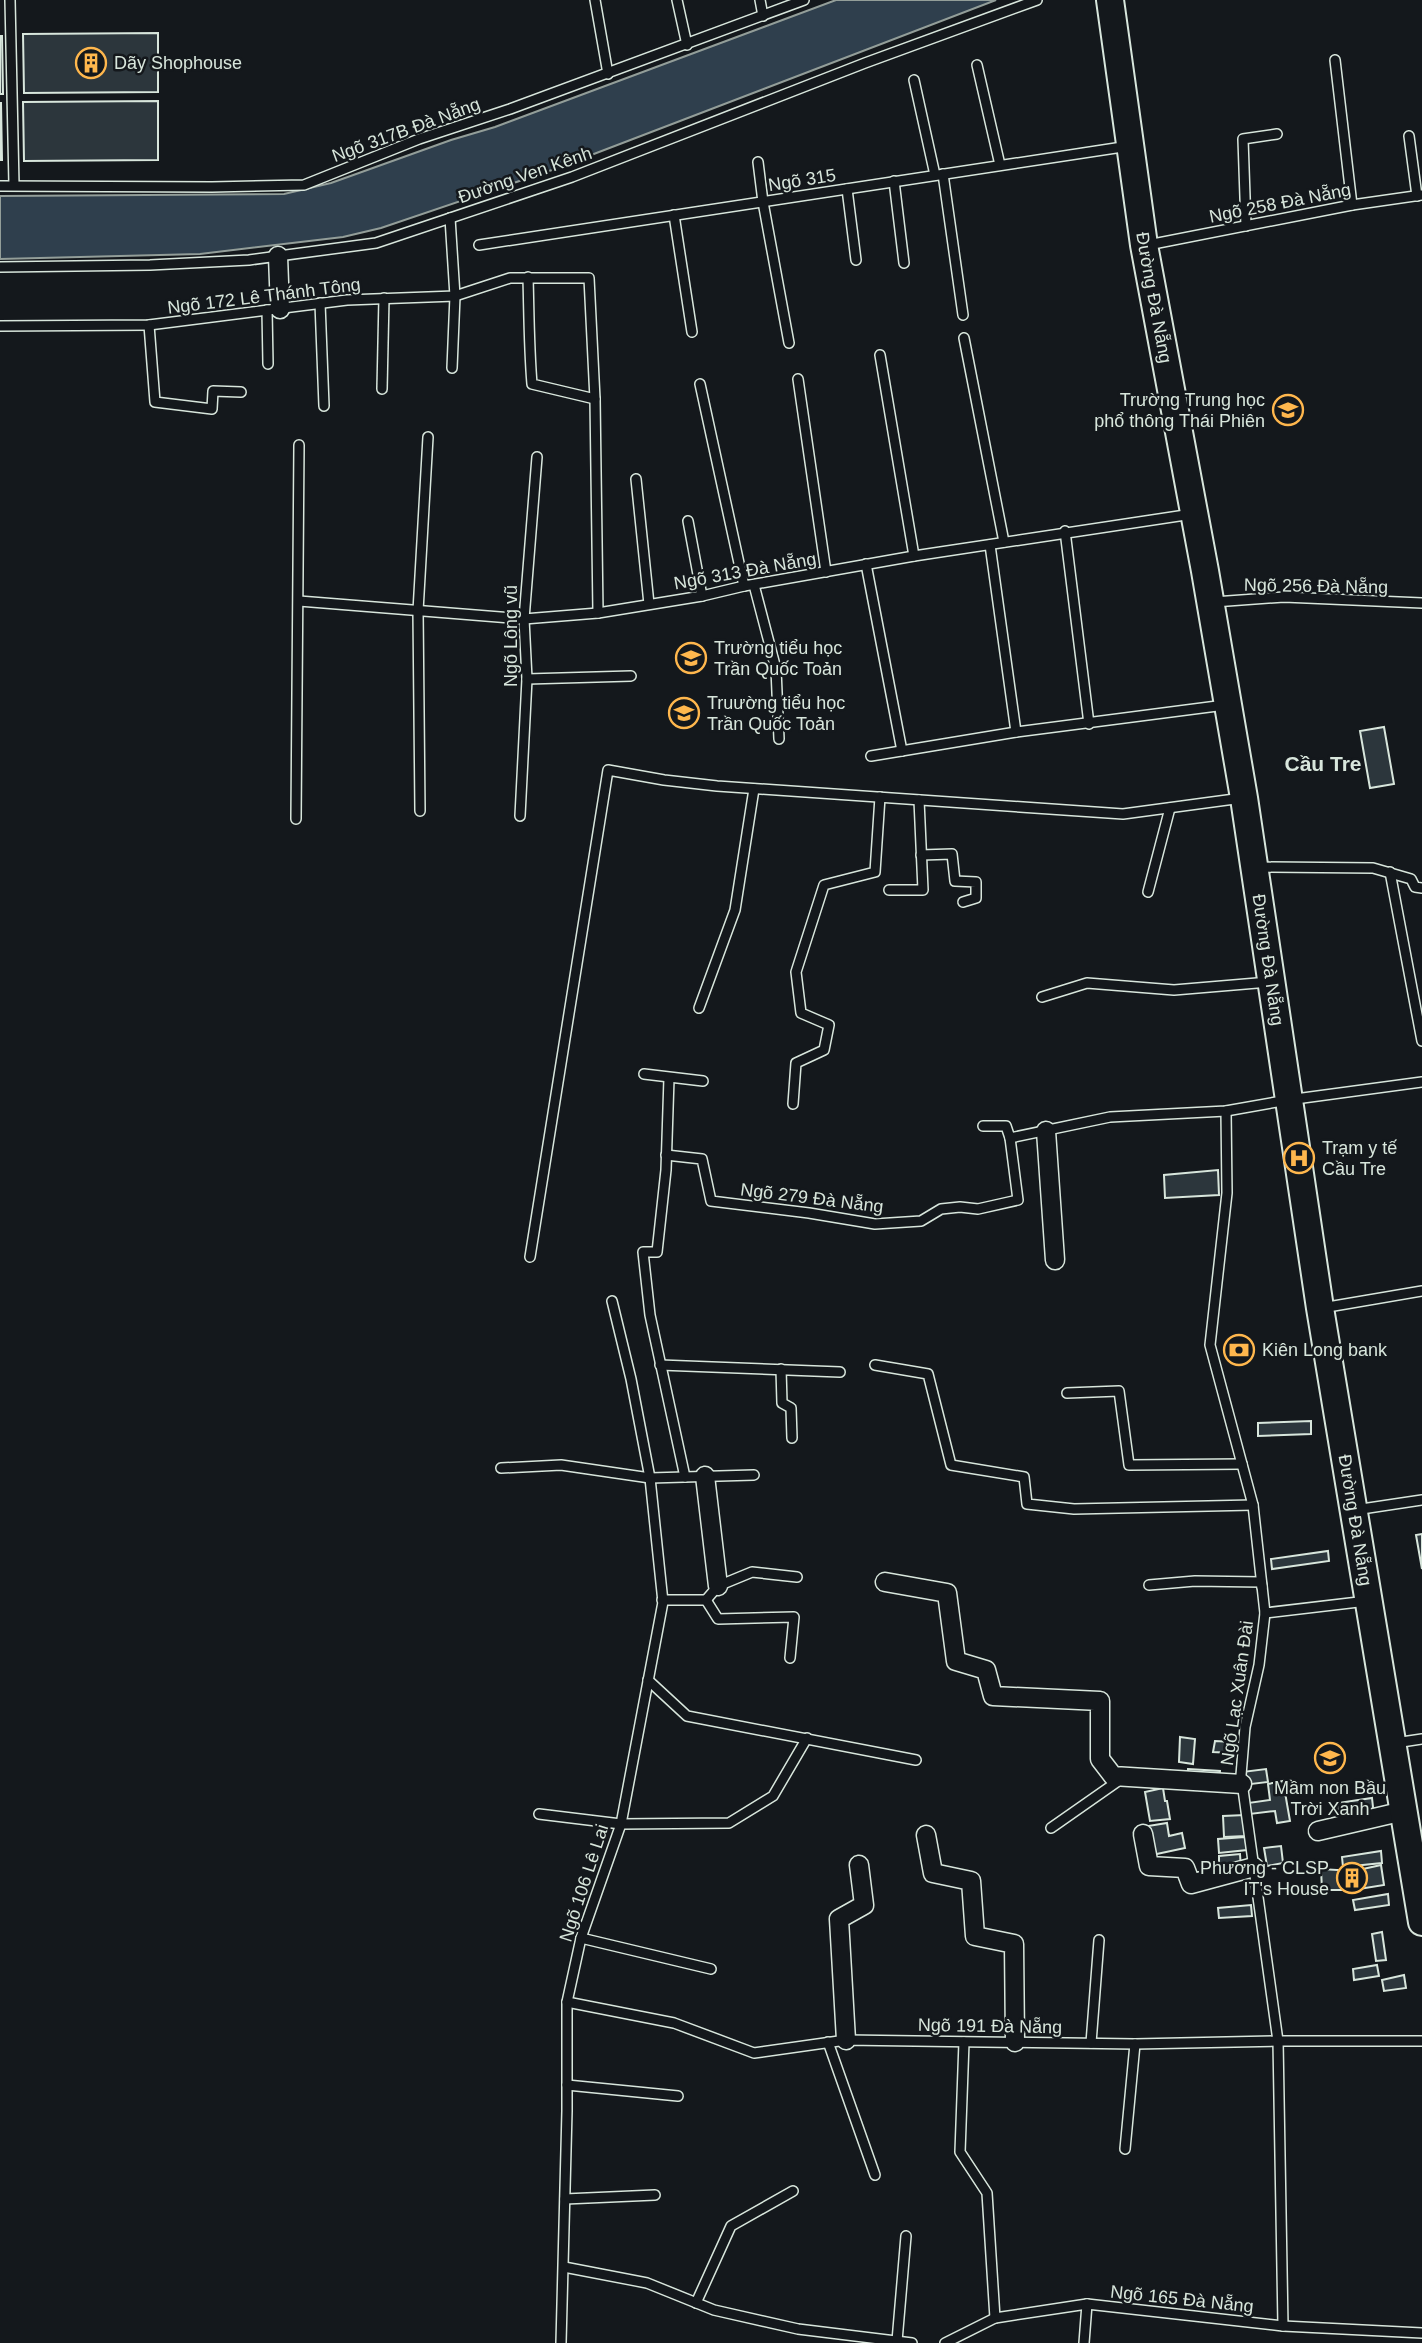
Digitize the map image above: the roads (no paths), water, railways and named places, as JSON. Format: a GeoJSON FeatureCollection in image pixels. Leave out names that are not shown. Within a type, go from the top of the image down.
{"type":"FeatureCollection","features":[{"type":"Feature","properties":{"kind":"main road","name":"Đường Đà Nẵng"},"geometry":{"type":"LineString","coordinates":[[1110,0],[1144,245],[1244,798],[1320,1308],[1367,1601],[1421,1909]]}},
{"type":"Feature","properties":{"kind":"street"},"geometry":{"type":"LineString","coordinates":[[274,309],[278,256]]}},
{"type":"Feature","properties":{"kind":"street"},"geometry":{"type":"LineString","coordinates":[[1046,1131],[1055,1260]]}},
{"type":"Feature","properties":{"kind":"street"},"geometry":{"type":"LineString","coordinates":[[705,1476],[712,1593]]}},
{"type":"Feature","properties":{"kind":"street"},"geometry":{"type":"LineString","coordinates":[[885,1582],[947,1593],[956,1661],[986,1670],[993,1696],[1100,1701],[1100,1759],[1113,1776],[1242,1784]]}},
{"type":"Feature","properties":{"kind":"street"},"geometry":{"type":"LineString","coordinates":[[1318,1831],[1404,1811]]}},
{"type":"Feature","properties":{"kind":"street"},"geometry":{"type":"LineString","coordinates":[[1143,1834],[1149,1866],[1185,1868],[1191,1884],[1254,1867]]}},
{"type":"Feature","properties":{"kind":"street"},"geometry":{"type":"LineString","coordinates":[[926,1835],[933,1873],[971,1881],[975,1936],[1014,1944],[1015,2042]]}},
{"type":"Feature","properties":{"kind":"street"},"geometry":{"type":"LineString","coordinates":[[837,2041],[839,1919],[864,1905],[859,1866]]}},
{"type":"Feature","properties":{"kind":"lane"},"geometry":{"type":"LineString","coordinates":[[10,0],[14,185]]}},
{"type":"Feature","properties":{"kind":"lane"},"geometry":{"type":"LineString","coordinates":[[595,0],[608,74]]}},
{"type":"Feature","properties":{"kind":"lane"},"geometry":{"type":"LineString","coordinates":[[677,0],[687,45]]}},
{"type":"Feature","properties":{"kind":"lane"},"geometry":{"type":"LineString","coordinates":[[760,0],[763,16]]}},
{"type":"Feature","properties":{"kind":"lane","name":"Ngõ 317B Đà Nẵng"},"geometry":{"type":"LineString","coordinates":[[0,186],[304,185],[419,139],[608,74],[804,0]]}},
{"type":"Feature","properties":{"kind":"lane","name":"Đường Ven Kênh"},"geometry":{"type":"LineString","coordinates":[[0,267],[150,265],[248,260],[376,243],[572,177],[865,63],[1037,0]]}},
{"type":"Feature","properties":{"kind":"lane"},"geometry":{"type":"LineString","coordinates":[[1335,60],[1352,205]]}},
{"type":"Feature","properties":{"kind":"lane"},"geometry":{"type":"LineString","coordinates":[[977,65],[1000,165]]}},
{"type":"Feature","properties":{"kind":"lane"},"geometry":{"type":"LineString","coordinates":[[914,80],[939,175],[963,315]]}},
{"type":"Feature","properties":{"kind":"lane"},"geometry":{"type":"LineString","coordinates":[[1246,226],[1243,139],[1277,134]]}},
{"type":"Feature","properties":{"kind":"lane"},"geometry":{"type":"LineString","coordinates":[[1409,136],[1420,196]]}},
{"type":"Feature","properties":{"kind":"lane","name":"Ngõ 315"},"geometry":{"type":"LineString","coordinates":[[479,245],[1130,145]]}},
{"type":"Feature","properties":{"kind":"lane"},"geometry":{"type":"LineString","coordinates":[[758,162],[789,343]]}},
{"type":"Feature","properties":{"kind":"lane"},"geometry":{"type":"LineString","coordinates":[[894,181],[904,263]]}},
{"type":"Feature","properties":{"kind":"lane"},"geometry":{"type":"LineString","coordinates":[[847,189],[856,260]]}},
{"type":"Feature","properties":{"kind":"lane","name":"Ngõ 258 Đà Nẵng"},"geometry":{"type":"LineString","coordinates":[[1144,245],[1352,205],[1420,196]]}},
{"type":"Feature","properties":{"kind":"lane"},"geometry":{"type":"LineString","coordinates":[[674,215],[692,332]]}},
{"type":"Feature","properties":{"kind":"lane"},"geometry":{"type":"LineString","coordinates":[[450,218],[455,296],[452,369]]}},
{"type":"Feature","properties":{"kind":"lane"},"geometry":{"type":"LineString","coordinates":[[528,277],[532,384],[595,399],[598,613]]}},
{"type":"Feature","properties":{"kind":"lane","name":"Ngõ 172 Lê Thánh Tông"},"geometry":{"type":"LineString","coordinates":[[0,326],[149,325],[320,303],[455,296],[510,278],[589,278],[595,399]]}},
{"type":"Feature","properties":{"kind":"lane"},"geometry":{"type":"LineString","coordinates":[[382,389],[384,298]]}},
{"type":"Feature","properties":{"kind":"lane"},"geometry":{"type":"LineString","coordinates":[[320,303],[324,406]]}},
{"type":"Feature","properties":{"kind":"lane"},"geometry":{"type":"LineString","coordinates":[[268,365],[274,309]]}},
{"type":"Feature","properties":{"kind":"lane"},"geometry":{"type":"LineString","coordinates":[[149,325],[155,402],[212,409],[213,391],[241,392]]}},
{"type":"Feature","properties":{"kind":"lane"},"geometry":{"type":"LineString","coordinates":[[964,338],[1004,542]]}},
{"type":"Feature","properties":{"kind":"lane"},"geometry":{"type":"LineString","coordinates":[[880,355],[914,556]]}},
{"type":"Feature","properties":{"kind":"lane"},"geometry":{"type":"LineString","coordinates":[[798,379],[826,572]]}},
{"type":"Feature","properties":{"kind":"lane"},"geometry":{"type":"LineString","coordinates":[[700,384],[744,586]]}},
{"type":"Feature","properties":{"kind":"lane"},"geometry":{"type":"LineString","coordinates":[[420,811],[418,611],[428,437]]}},
{"type":"Feature","properties":{"kind":"lane"},"geometry":{"type":"LineString","coordinates":[[296,819],[299,445]]}},
{"type":"Feature","properties":{"kind":"lane","name":"Ngõ Lông vũ"},"geometry":{"type":"LineString","coordinates":[[520,816],[527,679],[524,619],[537,457]]}},
{"type":"Feature","properties":{"kind":"lane"},"geometry":{"type":"LineString","coordinates":[[636,479],[649,604]]}},
{"type":"Feature","properties":{"kind":"lane","name":"Ngõ 313 Đà Nẵng"},"geometry":{"type":"LineString","coordinates":[[299,601],[524,619],[598,613],[866,564],[1194,513]]}},
{"type":"Feature","properties":{"kind":"lane"},"geometry":{"type":"LineString","coordinates":[[688,521],[702,596]]}},
{"type":"Feature","properties":{"kind":"lane"},"geometry":{"type":"LineString","coordinates":[[1065,531],[1089,724]]}},
{"type":"Feature","properties":{"kind":"lane"},"geometry":{"type":"LineString","coordinates":[[989,545],[1016,732]]}},
{"type":"Feature","properties":{"kind":"lane"},"geometry":{"type":"LineString","coordinates":[[866,564],[902,751]]}},
{"type":"Feature","properties":{"kind":"lane"},"geometry":{"type":"LineString","coordinates":[[754,585],[776,669],[779,739]]}},
{"type":"Feature","properties":{"kind":"lane","name":"Ngõ 256 Đà Nẵng"},"geometry":{"type":"LineString","coordinates":[[1209,602],[1284,597],[1422,603]]}},
{"type":"Feature","properties":{"kind":"lane"},"geometry":{"type":"LineString","coordinates":[[527,679],[631,676]]}},
{"type":"Feature","properties":{"kind":"lane"},"geometry":{"type":"LineString","coordinates":[[871,756],[1016,732],[1227,704]]}},
{"type":"Feature","properties":{"kind":"lane"},"geometry":{"type":"LineString","coordinates":[[530,1257],[608,770],[664,780],[754,789],[1124,814],[1244,798]]}},
{"type":"Feature","properties":{"kind":"lane"},"geometry":{"type":"LineString","coordinates":[[699,1008],[735,910],[754,789]]}},
{"type":"Feature","properties":{"kind":"lane"},"geometry":{"type":"LineString","coordinates":[[793,1104],[796,1063],[824,1050],[829,1025],[801,1013],[796,972],[824,885],[875,872],[880,797]]}},
{"type":"Feature","properties":{"kind":"lane"},"geometry":{"type":"LineString","coordinates":[[889,890],[923,890],[919,800]]}},
{"type":"Feature","properties":{"kind":"lane"},"geometry":{"type":"LineString","coordinates":[[1148,892],[1170,808]]}},
{"type":"Feature","properties":{"kind":"lane"},"geometry":{"type":"LineString","coordinates":[[921,855],[952,854],[955,881],[976,882],[976,898],[963,902]]}},
{"type":"Feature","properties":{"kind":"lane"},"geometry":{"type":"LineString","coordinates":[[1254,867],[1373,868],[1411,879],[1415,887],[1422,888]]}},
{"type":"Feature","properties":{"kind":"lane"},"geometry":{"type":"LineString","coordinates":[[1390,872],[1422,1041]]}},
{"type":"Feature","properties":{"kind":"lane"},"geometry":{"type":"LineString","coordinates":[[1042,997],[1087,983],[1174,990],[1270,982]]}},
{"type":"Feature","properties":{"kind":"lane"},"geometry":{"type":"LineString","coordinates":[[643,1074],[704,1081]]}},
{"type":"Feature","properties":{"kind":"lane"},"geometry":{"type":"LineString","coordinates":[[669,1078],[666,1155],[657,1252],[643,1252],[650,1315],[685,1477]]}},
{"type":"Feature","properties":{"kind":"lane"},"geometry":{"type":"LineString","coordinates":[[983,1126],[1006,1126],[1010,1138],[1110,1117],[1226,1111],[1422,1082]]}},
{"type":"Feature","properties":{"kind":"lane","name":"Ngõ Lạc Xuân Đài"},"geometry":{"type":"LineString","coordinates":[[1226,1111],[1227,1193],[1210,1345],[1253,1505],[1265,1613],[1259,1665],[1245,1727],[1242,1784],[1278,2041],[1283,2326]]}},
{"type":"Feature","properties":{"kind":"lane","name":"Ngõ 279 Đà Nẵng"},"geometry":{"type":"LineString","coordinates":[[666,1155],[702,1159],[712,1201],[875,1224],[921,1221],[941,1209],[978,1209],[1018,1200],[1010,1138]]}},
{"type":"Feature","properties":{"kind":"lane"},"geometry":{"type":"LineString","coordinates":[[1320,1308],[1422,1291]]}},
{"type":"Feature","properties":{"kind":"lane","name":"Ngõ 106 Lê Lai"},"geometry":{"type":"LineString","coordinates":[[561,2343],[567,2002],[581,1938],[621,1825],[662,1600],[650,1478],[631,1378],[612,1301]]}},
{"type":"Feature","properties":{"kind":"lane"},"geometry":{"type":"LineString","coordinates":[[660,1364],[840,1372]]}},
{"type":"Feature","properties":{"kind":"lane"},"geometry":{"type":"LineString","coordinates":[[875,1366],[928,1374],[951,1465],[1024,1477],[1027,1504],[1074,1509],[1253,1505]]}},
{"type":"Feature","properties":{"kind":"lane"},"geometry":{"type":"LineString","coordinates":[[781,1369],[782,1403],[791,1408],[792,1438]]}},
{"type":"Feature","properties":{"kind":"lane"},"geometry":{"type":"LineString","coordinates":[[1068,1394],[1119,1391],[1129,1465],[1242,1464]]}},
{"type":"Feature","properties":{"kind":"lane"},"geometry":{"type":"LineString","coordinates":[[501,1468],[561,1465],[650,1478],[754,1475]]}},
{"type":"Feature","properties":{"kind":"lane"},"geometry":{"type":"LineString","coordinates":[[1353,1510],[1422,1500]]}},
{"type":"Feature","properties":{"kind":"lane"},"geometry":{"type":"LineString","coordinates":[[662,1600],[712,1593],[752,1572],[797,1577]]}},
{"type":"Feature","properties":{"kind":"lane"},"geometry":{"type":"LineString","coordinates":[[1149,1585],[1195,1581],[1261,1582]]}},
{"type":"Feature","properties":{"kind":"lane"},"geometry":{"type":"LineString","coordinates":[[712,1593],[718,1619],[794,1618],[790,1658]]}},
{"type":"Feature","properties":{"kind":"lane"},"geometry":{"type":"LineString","coordinates":[[1265,1613],[1367,1601]]}},
{"type":"Feature","properties":{"kind":"lane"},"geometry":{"type":"LineString","coordinates":[[648,1680],[687,1716],[916,1760]]}},
{"type":"Feature","properties":{"kind":"lane"},"geometry":{"type":"LineString","coordinates":[[539,1814],[621,1825],[729,1823],[773,1796],[807,1738]]}},
{"type":"Feature","properties":{"kind":"lane"},"geometry":{"type":"LineString","coordinates":[[1393,1743],[1422,1739]]}},
{"type":"Feature","properties":{"kind":"lane"},"geometry":{"type":"LineString","coordinates":[[1051,1828],[1124,1777]]}},
{"type":"Feature","properties":{"kind":"lane"},"geometry":{"type":"LineString","coordinates":[[581,1938],[711,1969]]}},
{"type":"Feature","properties":{"kind":"lane"},"geometry":{"type":"LineString","coordinates":[[1091,2043],[1099,1940]]}},
{"type":"Feature","properties":{"kind":"lane","name":"Ngõ 191 Đà Nẵng"},"geometry":{"type":"LineString","coordinates":[[567,2002],[674,2023],[754,2053],[837,2041],[1135,2044],[1422,2041]]}},
{"type":"Feature","properties":{"kind":"lane"},"geometry":{"type":"LineString","coordinates":[[837,2041],[875,2175]]}},
{"type":"Feature","properties":{"kind":"lane"},"geometry":{"type":"LineString","coordinates":[[964,2042],[960,2152],[987,2193],[995,2318]]}},
{"type":"Feature","properties":{"kind":"lane"},"geometry":{"type":"LineString","coordinates":[[1125,2149],[1135,2044]]}},
{"type":"Feature","properties":{"kind":"lane"},"geometry":{"type":"LineString","coordinates":[[567,2085],[678,2096]]}},
{"type":"Feature","properties":{"kind":"lane"},"geometry":{"type":"LineString","coordinates":[[696,2302],[731,2225],[793,2191]]}},
{"type":"Feature","properties":{"kind":"lane"},"geometry":{"type":"LineString","coordinates":[[565,2199],[655,2195]]}},
{"type":"Feature","properties":{"kind":"lane"},"geometry":{"type":"LineString","coordinates":[[897,2341],[906,2236]]}},
{"type":"Feature","properties":{"kind":"lane"},"geometry":{"type":"LineString","coordinates":[[564,2267],[646,2283],[714,2310],[798,2329],[912,2343]]}},
{"type":"Feature","properties":{"kind":"lane"},"geometry":{"type":"LineString","coordinates":[[1084,2343],[1087,2304]]}},
{"type":"Feature","properties":{"kind":"lane","name":"Ngõ 165 Đà Nẵng"},"geometry":{"type":"LineString","coordinates":[[944,2343],[995,2318],[1087,2304],[1283,2326],[1422,2333]]}},
{"type":"Feature","properties":{"kind":"water"},"geometry":{"type":"Polygon","coordinates":[[[836,0],[996,0],[552,170],[381,228],[343,237],[200,254],[0,259],[0,196],[284,194],[331,183],[495,127],[836,0]]]}},
{"type":"Feature","properties":{"kind":"place","name":"Dãy Shophouse"},"geometry":{"type":"Point","coordinates":[91,63]}},
{"type":"Feature","properties":{"kind":"place","name":"Trường Trung học phổ thông Thái Phiên"},"geometry":{"type":"Point","coordinates":[1288,410]}},
{"type":"Feature","properties":{"kind":"place","name":"Trường tiểu học Trần Quốc Toản"},"geometry":{"type":"Point","coordinates":[691,658]}},
{"type":"Feature","properties":{"kind":"place","name":"Truường tiểu học Trần Quốc Toản"},"geometry":{"type":"Point","coordinates":[684,713]}},
{"type":"Feature","properties":{"kind":"place","name":"Trạm y tế Cầu Tre"},"geometry":{"type":"Point","coordinates":[1299,1158]}},
{"type":"Feature","properties":{"kind":"place","name":"Kiên Long bank"},"geometry":{"type":"Point","coordinates":[1239,1350]}},
{"type":"Feature","properties":{"kind":"place","name":"Mầm non Bầu Trời Xanh"},"geometry":{"type":"Point","coordinates":[1330,1758]}},
{"type":"Feature","properties":{"kind":"place","name":"Phương - CLSP IT's House"},"geometry":{"type":"Point","coordinates":[1352,1878]}},
{"type":"Feature","properties":{"kind":"district","name":"Cầu Tre"},"geometry":{"type":"Point","coordinates":[1323,763]}}]}
